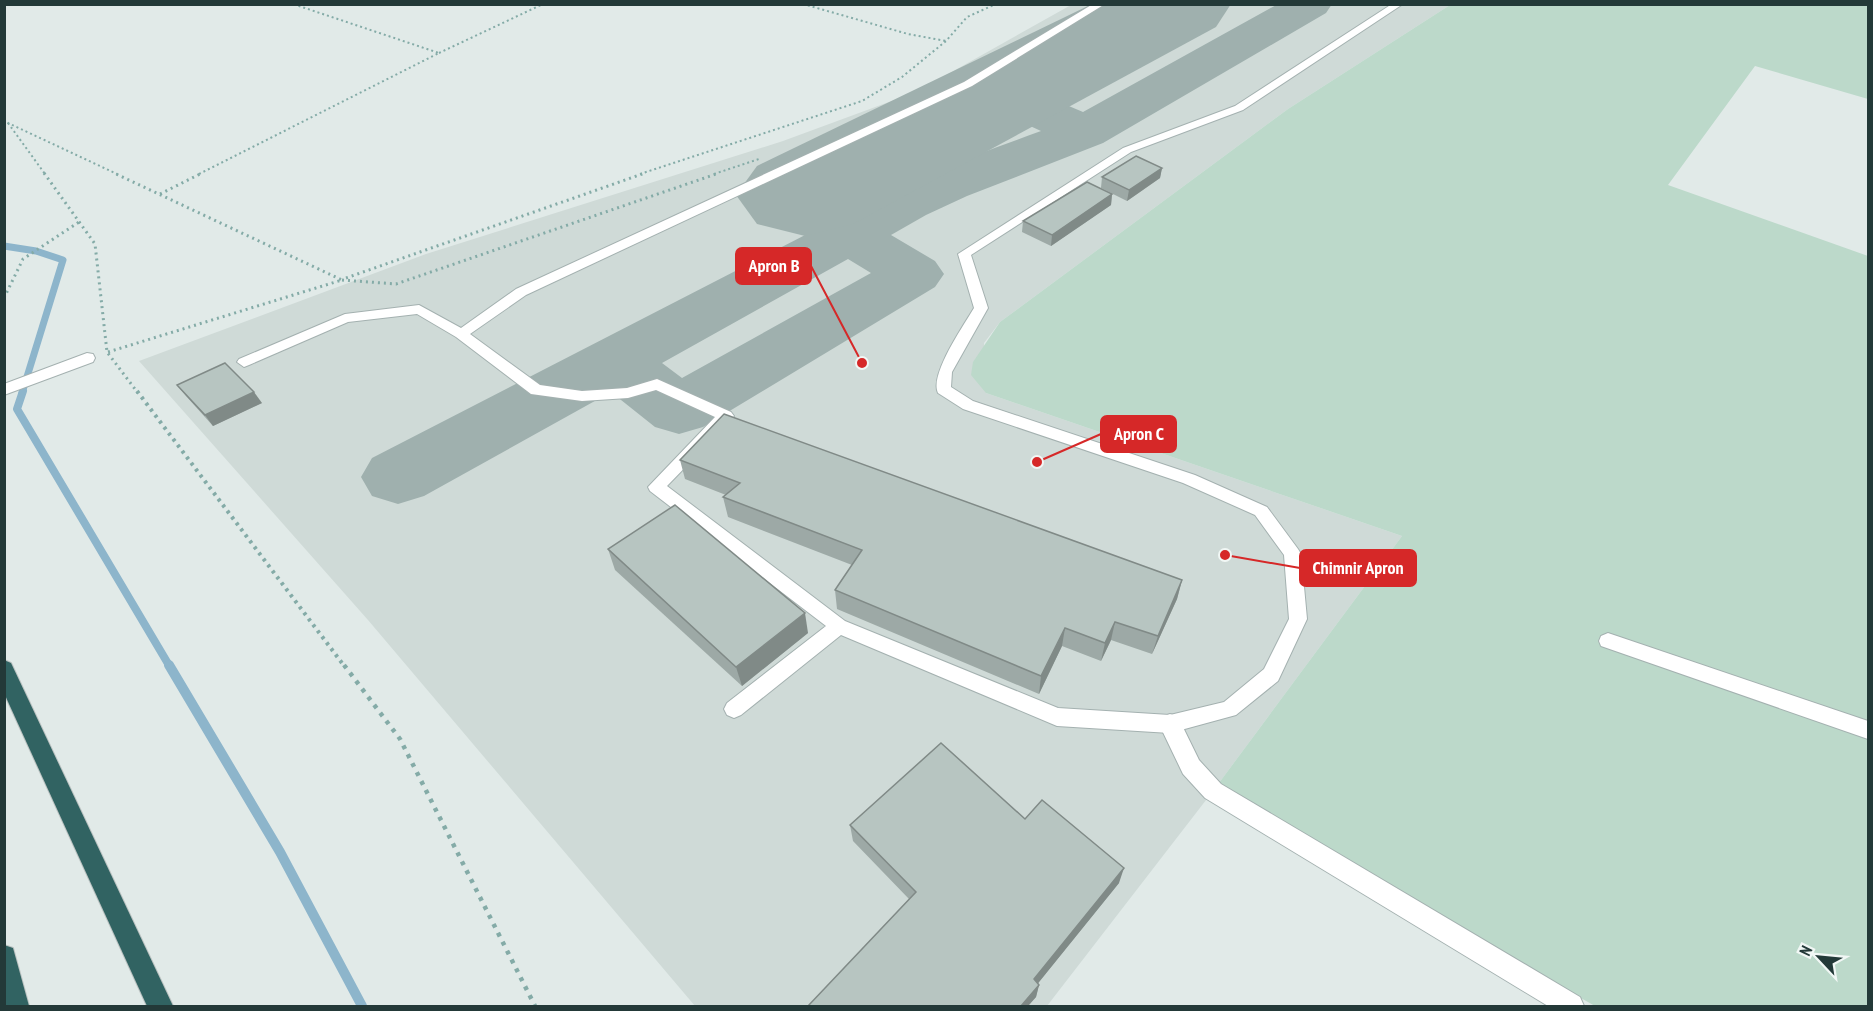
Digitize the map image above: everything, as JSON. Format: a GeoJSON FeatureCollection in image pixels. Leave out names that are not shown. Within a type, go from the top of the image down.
{"type":"FeatureCollection","features":[{"type":"Feature","properties":{"kind":"highway"},"geometry":{"type":"LineString","coordinates":[[4,669],[160,1006]]}},
{"type":"Feature","properties":{"kind":"highway"},"geometry":{"type":"LineString","coordinates":[[4,957],[16,1006]]}},
{"type":"Feature","properties":{"kind":"street"},"geometry":{"type":"LineString","coordinates":[[4,390],[87,358]]}},
{"type":"Feature","properties":{"kind":"street"},"geometry":{"type":"LineString","coordinates":[[1170,724],[1191,767],[1213,791],[1571,1006]]}},
{"type":"Feature","properties":{"kind":"lane"},"geometry":{"type":"LineString","coordinates":[[461,334],[521,292],[968,84],[1101,4]]}},
{"type":"Feature","properties":{"kind":"lane"},"geometry":{"type":"LineString","coordinates":[[244,362],[345,318],[419,309],[461,334],[536,390],[582,396],[627,393],[657,384],[726,416],[656,487],[839,626],[1058,717],[1170,724],[1229,709],[1270,675],[1298,619],[1292,554],[1261,511],[1189,479],[968,405],[943,389],[945,372],[981,308],[964,254],[1127,150],[1239,108],[1399,4]]}},
{"type":"Feature","properties":{"kind":"lane"},"geometry":{"type":"LineString","coordinates":[[734,709],[839,626]]}},
{"type":"Feature","properties":{"kind":"lane"},"geometry":{"type":"LineString","coordinates":[[1608,641],[1869,730]]}},
{"type":"Feature","properties":{"kind":"path"},"geometry":{"type":"LineString","coordinates":[[293,4],[439,53]]}},
{"type":"Feature","properties":{"kind":"path"},"geometry":{"type":"LineString","coordinates":[[160,194],[439,53],[543,4]]}},
{"type":"Feature","properties":{"kind":"path"},"geometry":{"type":"LineString","coordinates":[[803,4],[908,34],[946,41]]}},
{"type":"Feature","properties":{"kind":"path"},"geometry":{"type":"LineString","coordinates":[[87,358],[342,280],[602,187],[861,101],[902,77],[946,41],[967,17],[996,4]]}},
{"type":"Feature","properties":{"kind":"path"},"geometry":{"type":"LineString","coordinates":[[6,121],[342,280],[396,284],[768,156]]}},
{"type":"Feature","properties":{"kind":"path"},"geometry":{"type":"LineString","coordinates":[[6,121],[95,244],[107,352],[400,739],[535,1006]]}},
{"type":"Feature","properties":{"kind":"path"},"geometry":{"type":"LineString","coordinates":[[4,298],[23,259],[79,222]]}},
{"type":"Feature","properties":{"kind":"shaded area"},"geometry":{"type":"Polygon","coordinates":[[[1071,5],[1450,5],[1288,109],[1000,322],[984,343],[986,393],[1402,536],[1213,791],[1047,1006],[695,1006],[368,620],[139,361],[426,254],[783,141],[916,92],[1071,5]]]}},
{"type":"Feature","properties":{"kind":"green space"},"geometry":{"type":"Polygon","coordinates":[[[1450,5],[1868,5],[1868,99],[1755,66],[1668,185],[1868,256],[1868,1006],[1595,1006],[1213,791],[1402,536],[986,393],[971,375],[973,362],[1000,322],[1288,109],[1450,5]]]}},
{"type":"Feature","properties":{"kind":"building"},"geometry":{"type":"Polygon","coordinates":[[[1136,156],[1162,168],[1129,190],[1102,177],[1136,156]]]}},
{"type":"Feature","properties":{"kind":"building"},"geometry":{"type":"Polygon","coordinates":[[[1087,182],[1112,194],[1052,235],[1023,221],[1087,182]]]}},
{"type":"Feature","properties":{"kind":"building"},"geometry":{"type":"Polygon","coordinates":[[[225,363],[254,392],[205,415],[177,385],[225,363]]]}},
{"type":"Feature","properties":{"kind":"building"},"geometry":{"type":"Polygon","coordinates":[[[724,414],[1182,580],[1158,636],[1115,622],[1105,643],[1065,628],[1041,676],[835,590],[862,550],[723,497],[740,483],[680,460],[724,414]]]}},
{"type":"Feature","properties":{"kind":"building"},"geometry":{"type":"Polygon","coordinates":[[[675,505],[805,613],[736,667],[608,549],[675,505]]]}},
{"type":"Feature","properties":{"kind":"building"},"geometry":{"type":"Polygon","coordinates":[[[941,743],[1025,819],[1042,800],[1124,868],[1034,979],[1039,985],[1021,1006],[808,1006],[916,892],[850,825],[941,743]]]}},
{"type":"Feature","properties":{"kind":"waterway"},"geometry":{"type":"LineString","coordinates":[[4,246],[36,251],[63,260],[22,393]]}},
{"type":"Feature","properties":{"kind":"waterway"},"geometry":{"type":"LineString","coordinates":[[23,391],[17,409],[170,667]]}},
{"type":"Feature","properties":{"kind":"waterway"},"geometry":{"type":"LineString","coordinates":[[169,665],[280,852],[362,1006]]}},
{"type":"Feature","properties":{"kind":"taxiway"},"geometry":{"type":"LineString","coordinates":[[1085,132],[1311,4]]}},
{"type":"Feature","properties":{"kind":"taxiway"},"geometry":{"type":"LineString","coordinates":[[1002,95],[1085,132]]}},
{"type":"Feature","properties":{"kind":"taxiway"},"geometry":{"type":"LineString","coordinates":[[850,235],[906,203],[948,184],[1085,132]]}},
{"type":"Feature","properties":{"kind":"taxiway"},"geometry":{"type":"LineString","coordinates":[[805,195],[832,224],[850,235]]}},
{"type":"Feature","properties":{"kind":"taxiway"},"geometry":{"type":"LineString","coordinates":[[398,477],[850,235]]}},
{"type":"Feature","properties":{"kind":"taxiway"},"geometry":{"type":"LineString","coordinates":[[575,383],[615,361],[679,410],[914,274],[850,235]]}},
{"type":"Feature","properties":{"kind":"runway"},"geometry":{"type":"LineString","coordinates":[[805,195],[1178,4]]}},
{"type":"Feature","properties":{"kind":"place","name":"Apron B"},"geometry":{"type":"Point","coordinates":[862,363]}},
{"type":"Feature","properties":{"kind":"place","name":"Apron C"},"geometry":{"type":"Point","coordinates":[1037,462]}},
{"type":"Feature","properties":{"kind":"place","name":"Chimnir Apron"},"geometry":{"type":"Point","coordinates":[1225,555]}}]}
